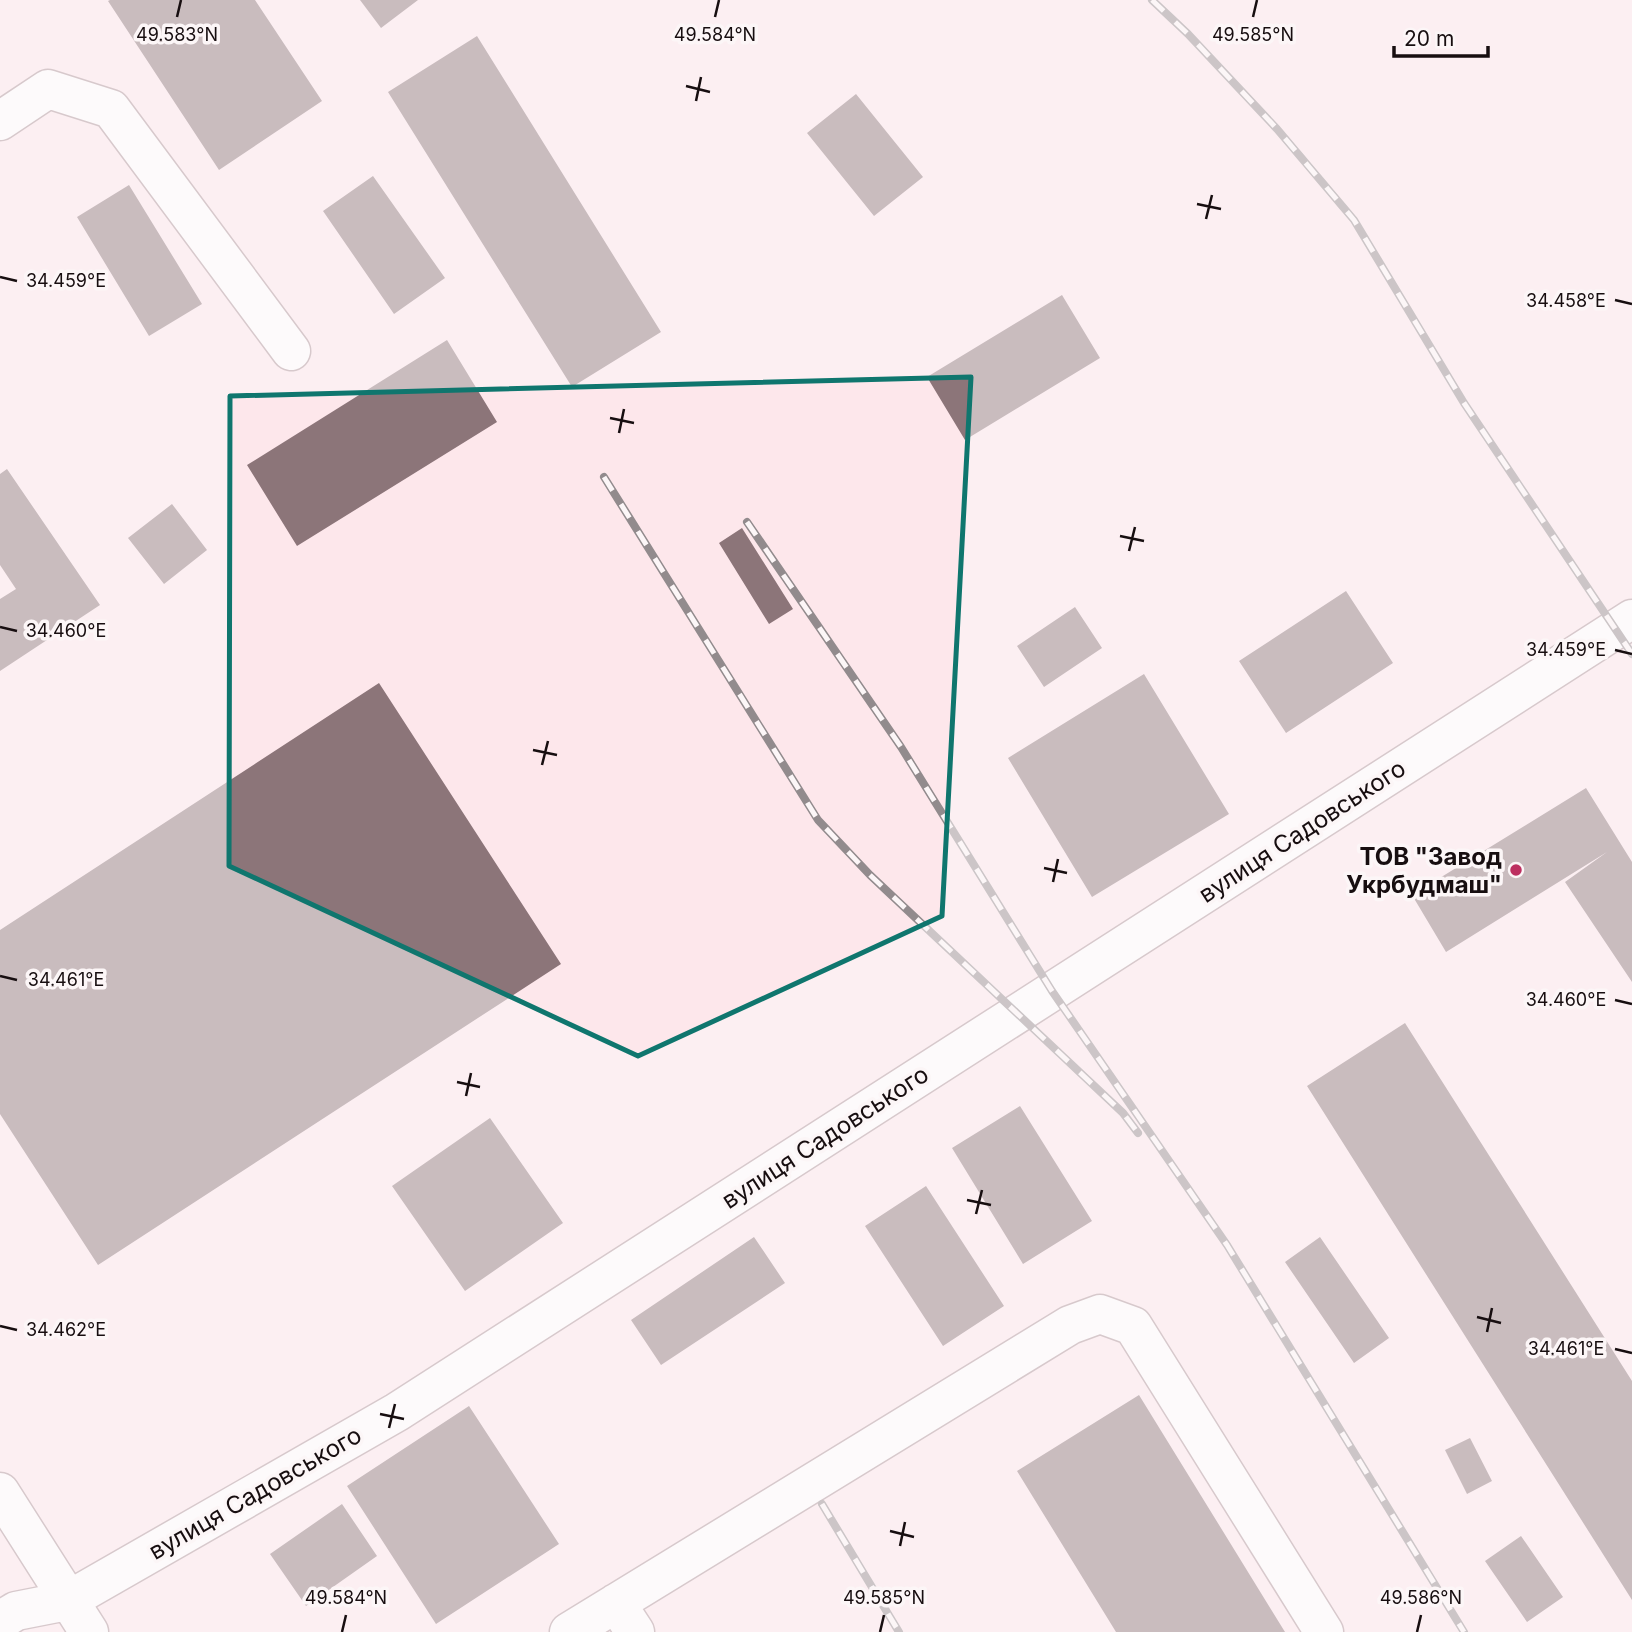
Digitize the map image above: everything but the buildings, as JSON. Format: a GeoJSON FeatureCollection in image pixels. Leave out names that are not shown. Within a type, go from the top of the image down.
{"type":"FeatureCollection","features":[{"type":"Feature","properties":{"kind":"street"},"geometry":{"type":"LineString","coordinates":[[0,121],[48,89],[111,109],[291,352]]}},
{"type":"Feature","properties":{"kind":"street","name":"вулиця Садовського"},"geometry":{"type":"LineString","coordinates":[[0,1621],[16,1611],[67,1601],[397,1412],[1632,619]]}},
{"type":"Feature","properties":{"kind":"street"},"geometry":{"type":"LineString","coordinates":[[569,1632],[626,1618],[1070,1325],[1100,1314],[1133,1326],[1324,1632]]}},
{"type":"Feature","properties":{"kind":"street"},"geometry":{"type":"LineString","coordinates":[[0,1492],[89,1632]]}},
{"type":"Feature","properties":{"kind":"highlighted area"},"geometry":{"type":"Polygon","coordinates":[[[971,377],[942,916],[638,1056],[229,866],[230,396],[971,377]]]}},
{"type":"Feature","properties":{"kind":"shaded area"},"geometry":{"type":"Polygon","coordinates":[[[0,0],[1632,0],[1632,1632],[0,1632],[0,0]]]}},
{"type":"Feature","properties":{"kind":"railway"},"geometry":{"type":"LineString","coordinates":[[1152,0],[1188,34],[1277,129],[1354,220],[1464,403],[1632,654]]}},
{"type":"Feature","properties":{"kind":"railway"},"geometry":{"type":"LineString","coordinates":[[604,477],[818,820],[870,875],[1123,1113],[1138,1133]]}},
{"type":"Feature","properties":{"kind":"railway"},"geometry":{"type":"LineString","coordinates":[[747,522],[901,747],[1052,991],[1227,1245],[1464,1632]]}},
{"type":"Feature","properties":{"kind":"railway"},"geometry":{"type":"LineString","coordinates":[[822,1504],[899,1632]]}},
{"type":"Feature","properties":{"kind":"place","name":"ТОВ \"Завод Укрбудмаш\""},"geometry":{"type":"Point","coordinates":[1516,870]}}]}
